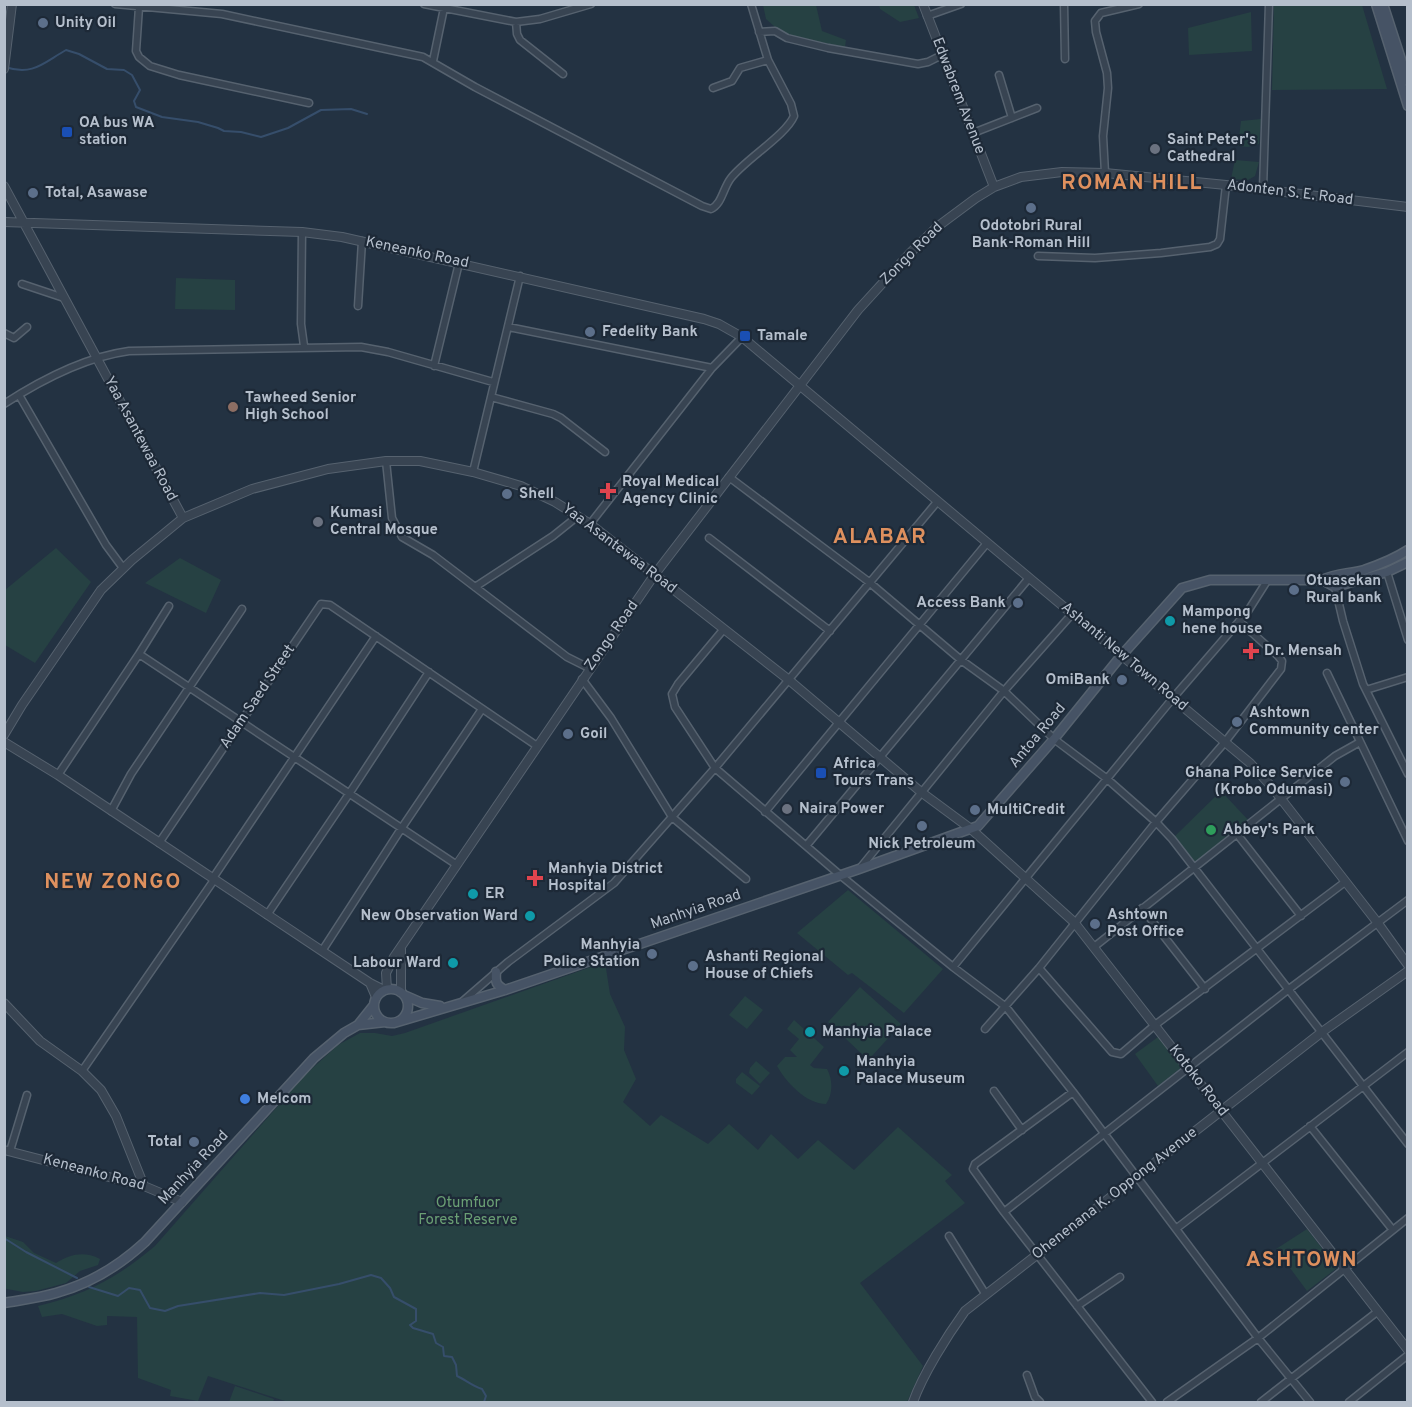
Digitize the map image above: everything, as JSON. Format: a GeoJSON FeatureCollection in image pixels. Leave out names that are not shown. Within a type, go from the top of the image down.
{"type":"FeatureCollection","features":[{"type":"Feature","properties":{"kind":"main road"},"geometry":{"type":"LineString","coordinates":[[1376,4],[1407,106]]}},
{"type":"Feature","properties":{"kind":"main road"},"geometry":{"type":"LineString","coordinates":[[1383,4],[1407,81]]}},
{"type":"Feature","properties":{"kind":"main road"},"geometry":{"type":"LineString","coordinates":[[1322,580],[1332,575],[1362,570],[1397,557],[1407,550]]}},
{"type":"Feature","properties":{"kind":"main road"},"geometry":{"type":"LineString","coordinates":[[1322,580],[1335,587],[1387,572],[1407,562]]}},
{"type":"Feature","properties":{"kind":"main road","name":"Antoa Road"},"geometry":{"type":"LineString","coordinates":[[971,829],[984,821],[1121,656],[1182,588],[1210,580],[1322,580]]}},
{"type":"Feature","properties":{"kind":"main road","name":"Manhyia Road"},"geometry":{"type":"LineString","coordinates":[[4,1303],[56,1293],[104,1273],[126,1259],[145,1242],[314,1058],[357,1025],[389,1022],[505,990],[971,829]]}},
{"type":"Feature","properties":{"kind":"main road"},"geometry":{"type":"LineString","coordinates":[[496,972],[498,986],[505,990]]}},
{"type":"Feature","properties":{"kind":"main road"},"geometry":{"type":"LineString","coordinates":[[357,1025],[386,989],[397,989],[431,1005],[450,1005]]}},
{"type":"Feature","properties":{"kind":"main road"},"geometry":{"type":"LineString","coordinates":[[375,1001],[376,1015],[389,1022],[404,1017],[407,1012],[409,1007],[404,994]]}},
{"type":"Feature","properties":{"kind":"street"},"geometry":{"type":"LineString","coordinates":[[5,66],[12,4]]}},
{"type":"Feature","properties":{"kind":"street"},"geometry":{"type":"LineString","coordinates":[[115,4],[139,7],[157,6],[222,14],[423,57],[692,201],[711,208],[717,206],[730,179],[787,127],[794,116],[791,104],[768,60],[751,4]]}},
{"type":"Feature","properties":{"kind":"street"},"geometry":{"type":"LineString","coordinates":[[424,4],[516,22],[540,19],[591,4]]}},
{"type":"Feature","properties":{"kind":"street","name":"Edwabrem Avenue"},"geometry":{"type":"LineString","coordinates":[[923,4],[994,187]]}},
{"type":"Feature","properties":{"kind":"street"},"geometry":{"type":"LineString","coordinates":[[927,16],[961,4]]}},
{"type":"Feature","properties":{"kind":"street"},"geometry":{"type":"LineString","coordinates":[[1064,4],[1065,59]]}},
{"type":"Feature","properties":{"kind":"street"},"geometry":{"type":"LineString","coordinates":[[1105,173],[1103,136],[1108,88],[1107,73],[1095,21],[1101,14],[1139,4]]}},
{"type":"Feature","properties":{"kind":"street"},"geometry":{"type":"LineString","coordinates":[[1263,189],[1269,4]]}},
{"type":"Feature","properties":{"kind":"street"},"geometry":{"type":"LineString","coordinates":[[139,7],[136,51],[150,66],[179,75],[309,103]]}},
{"type":"Feature","properties":{"kind":"street"},"geometry":{"type":"LineString","coordinates":[[433,61],[444,8]]}},
{"type":"Feature","properties":{"kind":"street"},"geometry":{"type":"LineString","coordinates":[[516,22],[520,40],[563,74]]}},
{"type":"Feature","properties":{"kind":"street"},"geometry":{"type":"LineString","coordinates":[[759,32],[772,30],[787,38],[828,48],[918,64],[928,63],[942,55]]}},
{"type":"Feature","properties":{"kind":"street"},"geometry":{"type":"LineString","coordinates":[[713,88],[732,81],[741,68],[768,60]]}},
{"type":"Feature","properties":{"kind":"street"},"geometry":{"type":"LineString","coordinates":[[999,75],[1012,118]]}},
{"type":"Feature","properties":{"kind":"street"},"geometry":{"type":"LineString","coordinates":[[973,133],[1037,108]]}},
{"type":"Feature","properties":{"kind":"street","name":"Adonten S. E. Road"},"geometry":{"type":"LineString","coordinates":[[994,187],[1021,177],[1044,173],[1105,173],[1407,207]]}},
{"type":"Feature","properties":{"kind":"street"},"geometry":{"type":"LineString","coordinates":[[1038,256],[1095,258],[1161,253],[1217,244],[1220,239],[1226,185]]}},
{"type":"Feature","properties":{"kind":"street","name":"Yaa Asantewaa Road"},"geometry":{"type":"LineString","coordinates":[[4,186],[183,518],[267,484],[328,469],[386,461],[420,461],[473,472],[533,491],[590,524],[655,574],[789,680],[921,792],[971,829]]}},
{"type":"Feature","properties":{"kind":"street","name":"Zongo Road"},"geometry":{"type":"LineString","coordinates":[[386,989],[386,973],[401,948],[655,574],[802,386],[858,310],[910,252],[937,227],[994,187]]}},
{"type":"Feature","properties":{"kind":"street","name":"Keneanko Road"},"geometry":{"type":"LineString","coordinates":[[4,222],[302,232],[362,241],[704,319],[719,324],[742,337],[802,386]]}},
{"type":"Feature","properties":{"kind":"street"},"geometry":{"type":"LineString","coordinates":[[302,232],[304,346]]}},
{"type":"Feature","properties":{"kind":"street"},"geometry":{"type":"LineString","coordinates":[[358,306],[362,241]]}},
{"type":"Feature","properties":{"kind":"street"},"geometry":{"type":"LineString","coordinates":[[434,366],[459,263]]}},
{"type":"Feature","properties":{"kind":"street"},"geometry":{"type":"LineString","coordinates":[[473,472],[519,276]]}},
{"type":"Feature","properties":{"kind":"street"},"geometry":{"type":"LineString","coordinates":[[22,284],[64,298]]}},
{"type":"Feature","properties":{"kind":"street"},"geometry":{"type":"LineString","coordinates":[[4,333],[14,338],[27,327]]}},
{"type":"Feature","properties":{"kind":"street"},"geometry":{"type":"LineString","coordinates":[[508,327],[712,368]]}},
{"type":"Feature","properties":{"kind":"street"},"geometry":{"type":"LineString","coordinates":[[590,524],[712,368],[742,337]]}},
{"type":"Feature","properties":{"kind":"street"},"geometry":{"type":"LineString","coordinates":[[4,404],[96,357],[129,351],[361,346],[493,382]]}},
{"type":"Feature","properties":{"kind":"street","name":"Ashanti New Town Road"},"geometry":{"type":"LineString","coordinates":[[802,386],[937,502],[1250,762],[1377,922],[1407,965]]}},
{"type":"Feature","properties":{"kind":"street"},"geometry":{"type":"LineString","coordinates":[[19,395],[106,545],[123,568]]}},
{"type":"Feature","properties":{"kind":"street"},"geometry":{"type":"LineString","coordinates":[[491,397],[539,409],[561,418],[605,452]]}},
{"type":"Feature","properties":{"kind":"street"},"geometry":{"type":"LineString","coordinates":[[386,461],[392,518],[398,532],[408,541],[434,555],[567,657],[589,668]]}},
{"type":"Feature","properties":{"kind":"street"},"geometry":{"type":"LineString","coordinates":[[729,477],[869,582],[961,660],[1004,691],[1054,739],[1106,778],[1156,822],[1364,1085],[1407,1144]]}},
{"type":"Feature","properties":{"kind":"street"},"geometry":{"type":"LineString","coordinates":[[462,1002],[496,972],[614,883],[716,768],[937,502]]}},
{"type":"Feature","properties":{"kind":"street"},"geometry":{"type":"LineString","coordinates":[[475,587],[553,536],[578,516]]}},
{"type":"Feature","properties":{"kind":"street"},"geometry":{"type":"LineString","coordinates":[[4,735],[101,590],[123,568],[183,518]]}},
{"type":"Feature","properties":{"kind":"street"},"geometry":{"type":"LineString","coordinates":[[709,538],[830,631]]}},
{"type":"Feature","properties":{"kind":"street"},"geometry":{"type":"LineString","coordinates":[[765,812],[987,543]]}},
{"type":"Feature","properties":{"kind":"street"},"geometry":{"type":"LineString","coordinates":[[1387,572],[1407,640]]}},
{"type":"Feature","properties":{"kind":"street"},"geometry":{"type":"LineString","coordinates":[[806,846],[1029,578]]}},
{"type":"Feature","properties":{"kind":"street"},"geometry":{"type":"LineString","coordinates":[[953,968],[1106,778],[1255,602],[1268,581]]}},
{"type":"Feature","properties":{"kind":"street"},"geometry":{"type":"LineString","coordinates":[[1335,587],[1343,621],[1366,690],[1407,774]]}},
{"type":"Feature","properties":{"kind":"street","name":"Adam Saed Street"},"geometry":{"type":"LineString","coordinates":[[159,843],[321,604],[330,605],[376,636]]}},
{"type":"Feature","properties":{"kind":"street"},"geometry":{"type":"LineString","coordinates":[[58,775],[169,606]]}},
{"type":"Feature","properties":{"kind":"street"},"geometry":{"type":"LineString","coordinates":[[111,811],[131,774],[242,609]]}},
{"type":"Feature","properties":{"kind":"street"},"geometry":{"type":"LineString","coordinates":[[859,869],[1004,691],[1072,614]]}},
{"type":"Feature","properties":{"kind":"street"},"geometry":{"type":"LineString","coordinates":[[984,1029],[1039,968],[1156,822],[1225,742],[1282,666],[1278,656],[1239,621]]}},
{"type":"Feature","properties":{"kind":"street"},"geometry":{"type":"LineString","coordinates":[[723,630],[672,694],[675,707],[716,768],[840,875],[953,968],[1006,1007],[1177,1227],[1258,1338],[1310,1402]]}},
{"type":"Feature","properties":{"kind":"street"},"geometry":{"type":"LineString","coordinates":[[82,1071],[376,636],[537,746]]}},
{"type":"Feature","properties":{"kind":"street"},"geometry":{"type":"LineString","coordinates":[[139,654],[457,865]]}},
{"type":"Feature","properties":{"kind":"street"},"geometry":{"type":"LineString","coordinates":[[267,915],[350,794],[429,672]]}},
{"type":"Feature","properties":{"kind":"street"},"geometry":{"type":"LineString","coordinates":[[1327,673],[1407,841]]}},
{"type":"Feature","properties":{"kind":"street"},"geometry":{"type":"LineString","coordinates":[[1366,690],[1407,677]]}},
{"type":"Feature","properties":{"kind":"street"},"geometry":{"type":"LineString","coordinates":[[582,679],[611,718],[672,817],[746,879]]}},
{"type":"Feature","properties":{"kind":"street"},"geometry":{"type":"LineString","coordinates":[[322,951],[400,829],[482,709]]}},
{"type":"Feature","properties":{"kind":"street"},"geometry":{"type":"LineString","coordinates":[[4,742],[58,775],[370,983],[386,989]]}},
{"type":"Feature","properties":{"kind":"street"},"geometry":{"type":"LineString","coordinates":[[1094,947],[1342,750],[1360,742]]}},
{"type":"Feature","properties":{"kind":"street","name":"Kotoko Road"},"geometry":{"type":"LineString","coordinates":[[971,829],[1074,922],[1407,1350]]}},
{"type":"Feature","properties":{"kind":"street"},"geometry":{"type":"LineString","coordinates":[[1237,834],[1301,916]]}},
{"type":"Feature","properties":{"kind":"street"},"geometry":{"type":"LineString","coordinates":[[1039,968],[1112,1052],[1121,1054],[1345,882]]}},
{"type":"Feature","properties":{"kind":"street"},"geometry":{"type":"LineString","coordinates":[[1004,1212],[1289,989],[1407,900]]}},
{"type":"Feature","properties":{"kind":"street"},"geometry":{"type":"LineString","coordinates":[[1142,908],[1205,989]]}},
{"type":"Feature","properties":{"kind":"street"},"geometry":{"type":"LineString","coordinates":[[401,948],[404,994]]}},
{"type":"Feature","properties":{"kind":"street","name":"Ohenenana K. Oppong Avenue"},"geometry":{"type":"LineString","coordinates":[[913,1402],[952,1328],[965,1311],[1322,1032],[1407,971]]}},
{"type":"Feature","properties":{"kind":"street"},"geometry":{"type":"LineString","coordinates":[[370,983],[375,1001]]}},
{"type":"Feature","properties":{"kind":"street"},"geometry":{"type":"LineString","coordinates":[[5,1007],[40,1041],[82,1071],[101,1090],[116,1116],[144,1186]]}},
{"type":"Feature","properties":{"kind":"street"},"geometry":{"type":"LineString","coordinates":[[1177,1227],[1407,1053]]}},
{"type":"Feature","properties":{"kind":"street"},"geometry":{"type":"LineString","coordinates":[[993,1091],[1022,1130]]}},
{"type":"Feature","properties":{"kind":"street"},"geometry":{"type":"LineString","coordinates":[[1073,1092],[973,1166],[1004,1212],[1152,1402]]}},
{"type":"Feature","properties":{"kind":"street"},"geometry":{"type":"LineString","coordinates":[[7,1150],[27,1095]]}},
{"type":"Feature","properties":{"kind":"street"},"geometry":{"type":"LineString","coordinates":[[1310,1126],[1392,1230]]}},
{"type":"Feature","properties":{"kind":"street","name":"Keneanko Road"},"geometry":{"type":"LineString","coordinates":[[7,1150],[144,1186],[182,1202]]}},
{"type":"Feature","properties":{"kind":"street"},"geometry":{"type":"LineString","coordinates":[[1167,1402],[1258,1338],[1407,1218]]}},
{"type":"Feature","properties":{"kind":"street"},"geometry":{"type":"LineString","coordinates":[[949,1236],[986,1295]]}},
{"type":"Feature","properties":{"kind":"street"},"geometry":{"type":"LineString","coordinates":[[1077,1306],[1120,1277]]}},
{"type":"Feature","properties":{"kind":"street"},"geometry":{"type":"LineString","coordinates":[[1262,1402],[1377,1312]]}},
{"type":"Feature","properties":{"kind":"street"},"geometry":{"type":"LineString","coordinates":[[1349,1402],[1407,1355]]}},
{"type":"Feature","properties":{"kind":"street"},"geometry":{"type":"LineString","coordinates":[[1027,1376],[1035,1397],[1040,1402]]}},
{"type":"Feature","properties":{"kind":"green space"},"geometry":{"type":"Polygon","coordinates":[[[763,5],[816,5],[822,31],[846,40],[845,47],[784,35],[766,19],[763,5]]]}},
{"type":"Feature","properties":{"kind":"green space"},"geometry":{"type":"Polygon","coordinates":[[[879,5],[914,5],[919,18],[900,22],[880,9],[879,5]]]}},
{"type":"Feature","properties":{"kind":"green space"},"geometry":{"type":"Polygon","coordinates":[[[1274,5],[1362,5],[1387,89],[1272,90],[1274,5]]]}},
{"type":"Feature","properties":{"kind":"green space"},"geometry":{"type":"Polygon","coordinates":[[[1251,12],[1252,51],[1189,55],[1188,28],[1251,12]]]}},
{"type":"Feature","properties":{"kind":"green space"},"geometry":{"type":"Polygon","coordinates":[[[1261,119],[1259,144],[1248,147],[1238,146],[1241,121],[1261,119]]]}},
{"type":"Feature","properties":{"kind":"green space"},"geometry":{"type":"Polygon","coordinates":[[[1235,160],[1259,162],[1255,176],[1248,180],[1231,179],[1235,160]]]}},
{"type":"Feature","properties":{"kind":"green space"},"geometry":{"type":"Polygon","coordinates":[[[176,278],[235,280],[235,310],[175,309],[176,278]]]}},
{"type":"Feature","properties":{"kind":"green space"},"geometry":{"type":"Polygon","coordinates":[[[56,548],[91,582],[35,663],[5,645],[5,590],[56,548]]]}},
{"type":"Feature","properties":{"kind":"green space"},"geometry":{"type":"Polygon","coordinates":[[[180,558],[221,580],[206,613],[145,583],[180,558]]]}},
{"type":"Feature","properties":{"kind":"green space","name":"Abbey's Park"},"geometry":{"type":"Polygon","coordinates":[[[1221,791],[1250,822],[1195,863],[1174,837],[1221,791]]]}},
{"type":"Feature","properties":{"kind":"green space"},"geometry":{"type":"Polygon","coordinates":[[[848,890],[943,969],[904,1013],[852,973],[848,975],[797,933],[848,890]]]}},
{"type":"Feature","properties":{"kind":"green space","name":"Otumfuor Forest Reserve"},"geometry":{"type":"Polygon","coordinates":[[[605,962],[610,994],[625,1027],[624,1050],[636,1079],[623,1102],[650,1126],[661,1115],[708,1144],[729,1124],[758,1150],[771,1134],[798,1159],[818,1140],[854,1170],[898,1127],[952,1175],[945,1181],[965,1203],[860,1283],[923,1366],[907,1402],[288,1402],[208,1376],[198,1401],[170,1396],[171,1390],[138,1378],[137,1317],[107,1316],[107,1325],[97,1326],[62,1314],[42,1317],[38,1306],[101,1284],[155,1246],[306,1074],[338,1045],[360,1033],[392,1036],[405,1033],[605,962]]]}},
{"type":"Feature","properties":{"kind":"green space"},"geometry":{"type":"Polygon","coordinates":[[[860,987],[901,1024],[872,1056],[864,1056],[828,1022],[860,987]]]}},
{"type":"Feature","properties":{"kind":"green space"},"geometry":{"type":"Polygon","coordinates":[[[745,996],[763,1010],[747,1029],[729,1015],[745,996]]]}},
{"type":"Feature","properties":{"kind":"green space"},"geometry":{"type":"Polygon","coordinates":[[[794,1020],[824,1047],[810,1065],[814,1068],[827,1069],[829,1073],[831,1091],[826,1104],[811,1100],[797,1091],[777,1066],[785,1057],[797,1057],[790,1050],[799,1039],[787,1029],[794,1020]]]}},
{"type":"Feature","properties":{"kind":"green space"},"geometry":{"type":"Polygon","coordinates":[[[1158,1037],[1182,1067],[1158,1086],[1135,1054],[1158,1037]]]}},
{"type":"Feature","properties":{"kind":"green space"},"geometry":{"type":"Polygon","coordinates":[[[756,1061],[770,1073],[760,1084],[749,1073],[756,1061]]]}},
{"type":"Feature","properties":{"kind":"green space"},"geometry":{"type":"Polygon","coordinates":[[[742,1072],[760,1086],[752,1095],[736,1083],[736,1079],[742,1072]]]}},
{"type":"Feature","properties":{"kind":"green space"},"geometry":{"type":"Polygon","coordinates":[[[1307,1229],[1337,1268],[1307,1291],[1276,1249],[1307,1229]]]}},
{"type":"Feature","properties":{"kind":"green space"},"geometry":{"type":"Polygon","coordinates":[[[5,1236],[23,1242],[34,1253],[56,1263],[67,1257],[78,1255],[100,1259],[98,1265],[80,1271],[66,1283],[36,1291],[23,1292],[7,1289],[4,1288],[5,1236]]]}},
{"type":"Feature","properties":{"kind":"green space"},"geometry":{"type":"Polygon","coordinates":[[[235,1386],[274,1399],[273,1402],[229,1402],[235,1386]]]}},
{"type":"Feature","properties":{"kind":"waterway"},"geometry":{"type":"LineString","coordinates":[[5,67],[31,69],[66,50],[79,54],[107,69],[124,70],[132,75],[140,90],[134,101],[136,107],[162,117],[198,122],[224,131],[261,137],[288,128],[321,110],[351,109],[367,114]]}},
{"type":"Feature","properties":{"kind":"waterway"},"geometry":{"type":"LineString","coordinates":[[4,1238],[77,1278]]}},
{"type":"Feature","properties":{"kind":"waterway"},"geometry":{"type":"LineString","coordinates":[[89,1287],[118,1296],[129,1288],[140,1290],[150,1308],[165,1311],[178,1306],[260,1293],[284,1295],[371,1275],[381,1278],[394,1297],[416,1309],[416,1321],[410,1325],[433,1334],[436,1343],[443,1347],[444,1356],[452,1357],[456,1365],[457,1376],[482,1389],[486,1396],[484,1402]]}},
{"type":"Feature","properties":{"kind":"place","name":"Unity Oil"},"geometry":{"type":"Point","coordinates":[43,23]}},
{"type":"Feature","properties":{"kind":"place","name":"OA bus WA station"},"geometry":{"type":"Point","coordinates":[67,132]}},
{"type":"Feature","properties":{"kind":"place","name":"Saint Peter's Cathedral"},"geometry":{"type":"Point","coordinates":[1155,149]}},
{"type":"Feature","properties":{"kind":"place","name":"Total, Asawase"},"geometry":{"type":"Point","coordinates":[33,193]}},
{"type":"Feature","properties":{"kind":"place","name":"Odotobri Rural Bank-Roman Hill"},"geometry":{"type":"Point","coordinates":[1031,208]}},
{"type":"Feature","properties":{"kind":"place","name":"Fedelity Bank"},"geometry":{"type":"Point","coordinates":[590,332]}},
{"type":"Feature","properties":{"kind":"place","name":"Tamale"},"geometry":{"type":"Point","coordinates":[745,336]}},
{"type":"Feature","properties":{"kind":"place","name":"Tawheed Senior High School"},"geometry":{"type":"Point","coordinates":[233,407]}},
{"type":"Feature","properties":{"kind":"place","name":"Royal Medical Agency Clinic"},"geometry":{"type":"Point","coordinates":[608,491]}},
{"type":"Feature","properties":{"kind":"place","name":"Shell"},"geometry":{"type":"Point","coordinates":[507,494]}},
{"type":"Feature","properties":{"kind":"place","name":"Kumasi Central Mosque"},"geometry":{"type":"Point","coordinates":[318,522]}},
{"type":"Feature","properties":{"kind":"place","name":"Otuasekan Rural bank"},"geometry":{"type":"Point","coordinates":[1294,590]}},
{"type":"Feature","properties":{"kind":"place","name":"Access Bank"},"geometry":{"type":"Point","coordinates":[1018,603]}},
{"type":"Feature","properties":{"kind":"place","name":"Mampong hene house"},"geometry":{"type":"Point","coordinates":[1170,621]}},
{"type":"Feature","properties":{"kind":"place","name":"Dr. Mensah"},"geometry":{"type":"Point","coordinates":[1251,651]}},
{"type":"Feature","properties":{"kind":"place","name":"OmiBank"},"geometry":{"type":"Point","coordinates":[1122,680]}},
{"type":"Feature","properties":{"kind":"place","name":"Ashtown Community center"},"geometry":{"type":"Point","coordinates":[1237,722]}},
{"type":"Feature","properties":{"kind":"place","name":"Goil"},"geometry":{"type":"Point","coordinates":[568,734]}},
{"type":"Feature","properties":{"kind":"place","name":"Africa Tours Trans"},"geometry":{"type":"Point","coordinates":[821,773]}},
{"type":"Feature","properties":{"kind":"place","name":"Ghana Police Service (Krobo Odumasi)"},"geometry":{"type":"Point","coordinates":[1345,782]}},
{"type":"Feature","properties":{"kind":"place","name":"Naira Power"},"geometry":{"type":"Point","coordinates":[787,809]}},
{"type":"Feature","properties":{"kind":"place","name":"MultiCredit"},"geometry":{"type":"Point","coordinates":[975,810]}},
{"type":"Feature","properties":{"kind":"place","name":"Nick Petroleum"},"geometry":{"type":"Point","coordinates":[922,826]}},
{"type":"Feature","properties":{"kind":"place","name":"Abbey's Park"},"geometry":{"type":"Point","coordinates":[1211,830]}},
{"type":"Feature","properties":{"kind":"place","name":"Manhyia District Hospital"},"geometry":{"type":"Point","coordinates":[535,878]}},
{"type":"Feature","properties":{"kind":"place","name":"ER"},"geometry":{"type":"Point","coordinates":[473,894]}},
{"type":"Feature","properties":{"kind":"place","name":"New Observation Ward"},"geometry":{"type":"Point","coordinates":[530,916]}},
{"type":"Feature","properties":{"kind":"place","name":"Ashtown Post Office"},"geometry":{"type":"Point","coordinates":[1095,924]}},
{"type":"Feature","properties":{"kind":"place","name":"Manhyia Police Station"},"geometry":{"type":"Point","coordinates":[652,954]}},
{"type":"Feature","properties":{"kind":"place","name":"Labour Ward"},"geometry":{"type":"Point","coordinates":[453,963]}},
{"type":"Feature","properties":{"kind":"place","name":"Ashanti Regional House of Chiefs"},"geometry":{"type":"Point","coordinates":[693,966]}},
{"type":"Feature","properties":{"kind":"place","name":"Manhyia Palace"},"geometry":{"type":"Point","coordinates":[810,1032]}},
{"type":"Feature","properties":{"kind":"place","name":"Manhyia Palace Museum"},"geometry":{"type":"Point","coordinates":[844,1071]}},
{"type":"Feature","properties":{"kind":"place","name":"Melcom"},"geometry":{"type":"Point","coordinates":[245,1099]}},
{"type":"Feature","properties":{"kind":"place","name":"Total"},"geometry":{"type":"Point","coordinates":[194,1142]}},
{"type":"Feature","properties":{"kind":"district","name":"ROMAN HILL"},"geometry":{"type":"Point","coordinates":[1132,183]}},
{"type":"Feature","properties":{"kind":"district","name":"ALABAR"},"geometry":{"type":"Point","coordinates":[880,537]}},
{"type":"Feature","properties":{"kind":"district","name":"NEW ZONGO"},"geometry":{"type":"Point","coordinates":[113,882]}},
{"type":"Feature","properties":{"kind":"district","name":"ASHTOWN"},"geometry":{"type":"Point","coordinates":[1302,1260]}}]}
